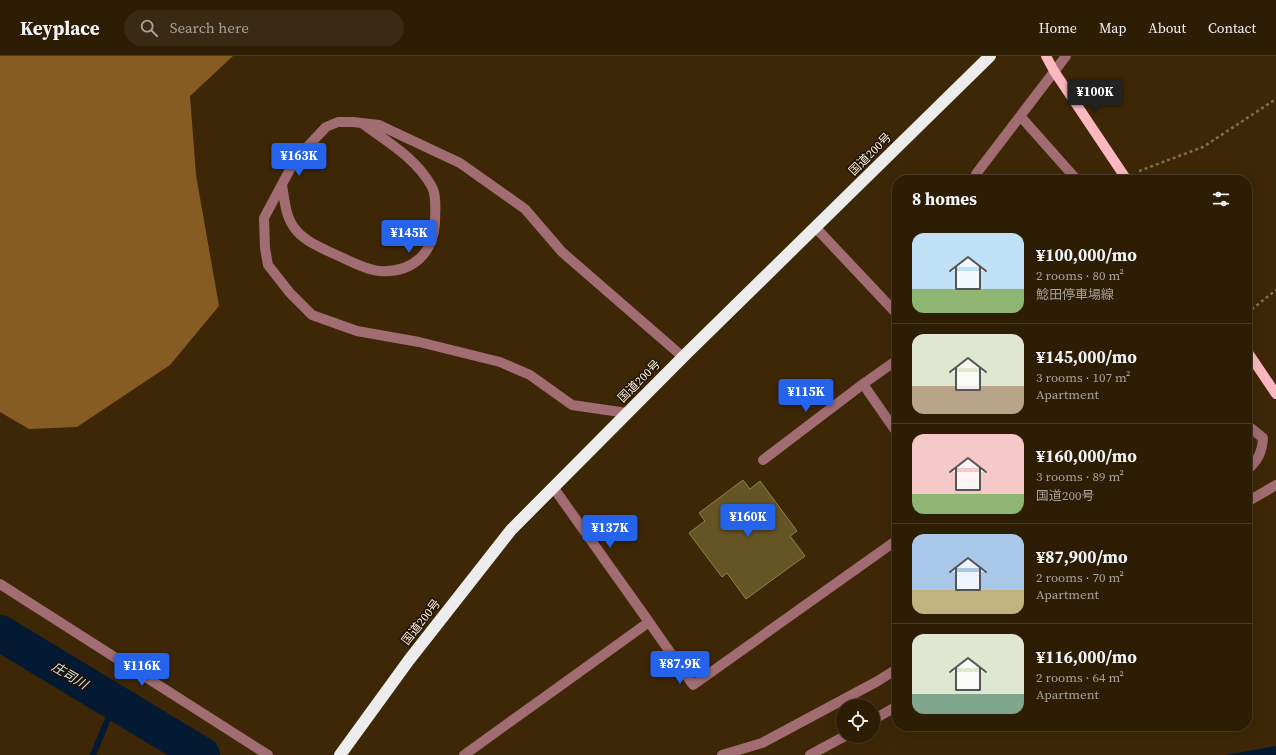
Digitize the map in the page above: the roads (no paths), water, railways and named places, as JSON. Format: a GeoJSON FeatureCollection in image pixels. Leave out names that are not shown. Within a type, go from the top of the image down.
{"type":"FeatureCollection","features":[{"type":"Feature","properties":{"kind":"highway","name":"国道200号"},"geometry":{"type":"LineString","coordinates":[[340,755],[409,660],[511,530],[683,357],[990,56]]}},
{"type":"Feature","properties":{"kind":"main road"},"geometry":{"type":"LineString","coordinates":[[1046,56],[1054,71],[1124,175]]}},
{"type":"Feature","properties":{"kind":"main road"},"geometry":{"type":"LineString","coordinates":[[1252,358],[1276,394]]}},
{"type":"Feature","properties":{"kind":"street"},"geometry":{"type":"LineString","coordinates":[[976,174],[1021,117],[1066,56]]}},
{"type":"Feature","properties":{"kind":"street"},"geometry":{"type":"LineString","coordinates":[[1021,117],[1073,175]]}},
{"type":"Feature","properties":{"kind":"street"},"geometry":{"type":"LineString","coordinates":[[627,413],[572,405],[530,375],[500,362],[419,342],[357,331],[312,315],[290,293],[268,265],[265,248],[264,218],[296,160],[326,127],[338,122],[380,125],[460,163],[525,209],[562,252],[683,357]]}},
{"type":"Feature","properties":{"kind":"street"},"geometry":{"type":"LineString","coordinates":[[282,185],[287,215],[297,231],[313,244],[363,266],[380,271],[402,269],[416,263],[427,250],[434,232],[436,207],[433,188],[410,158],[362,123]]}},
{"type":"Feature","properties":{"kind":"street"},"geometry":{"type":"LineString","coordinates":[[816,228],[892,309]]}},
{"type":"Feature","properties":{"kind":"street"},"geometry":{"type":"LineString","coordinates":[[763,460],[892,364]]}},
{"type":"Feature","properties":{"kind":"street"},"geometry":{"type":"LineString","coordinates":[[863,384],[892,425]]}},
{"type":"Feature","properties":{"kind":"street"},"geometry":{"type":"LineString","coordinates":[[1252,429],[1263,438],[1262,451],[1252,466]]}},
{"type":"Feature","properties":{"kind":"street"},"geometry":{"type":"LineString","coordinates":[[1252,499],[1276,485]]}},
{"type":"Feature","properties":{"kind":"street"},"geometry":{"type":"LineString","coordinates":[[554,487],[693,685],[892,544]]}},
{"type":"Feature","properties":{"kind":"street"},"geometry":{"type":"LineString","coordinates":[[0,584],[268,755]]}},
{"type":"Feature","properties":{"kind":"street"},"geometry":{"type":"LineString","coordinates":[[464,755],[649,622]]}},
{"type":"Feature","properties":{"kind":"street"},"geometry":{"type":"LineString","coordinates":[[722,755],[762,743],[892,672]]}},
{"type":"Feature","properties":{"kind":"street"},"geometry":{"type":"LineString","coordinates":[[880,716],[892,709]]}},
{"type":"Feature","properties":{"kind":"street"},"geometry":{"type":"LineString","coordinates":[[810,755],[836,741]]}},
{"type":"Feature","properties":{"kind":"water"},"geometry":{"type":"Polygon","coordinates":[[[1276,746],[1276,755],[1224,755],[1276,746]]]}},
{"type":"Feature","properties":{"kind":"waterway","name":"庄司川"},"geometry":{"type":"LineString","coordinates":[[0,633],[202,755]]}},
{"type":"Feature","properties":{"kind":"waterway"},"geometry":{"type":"LineString","coordinates":[[93,755],[115,702]]}}]}
